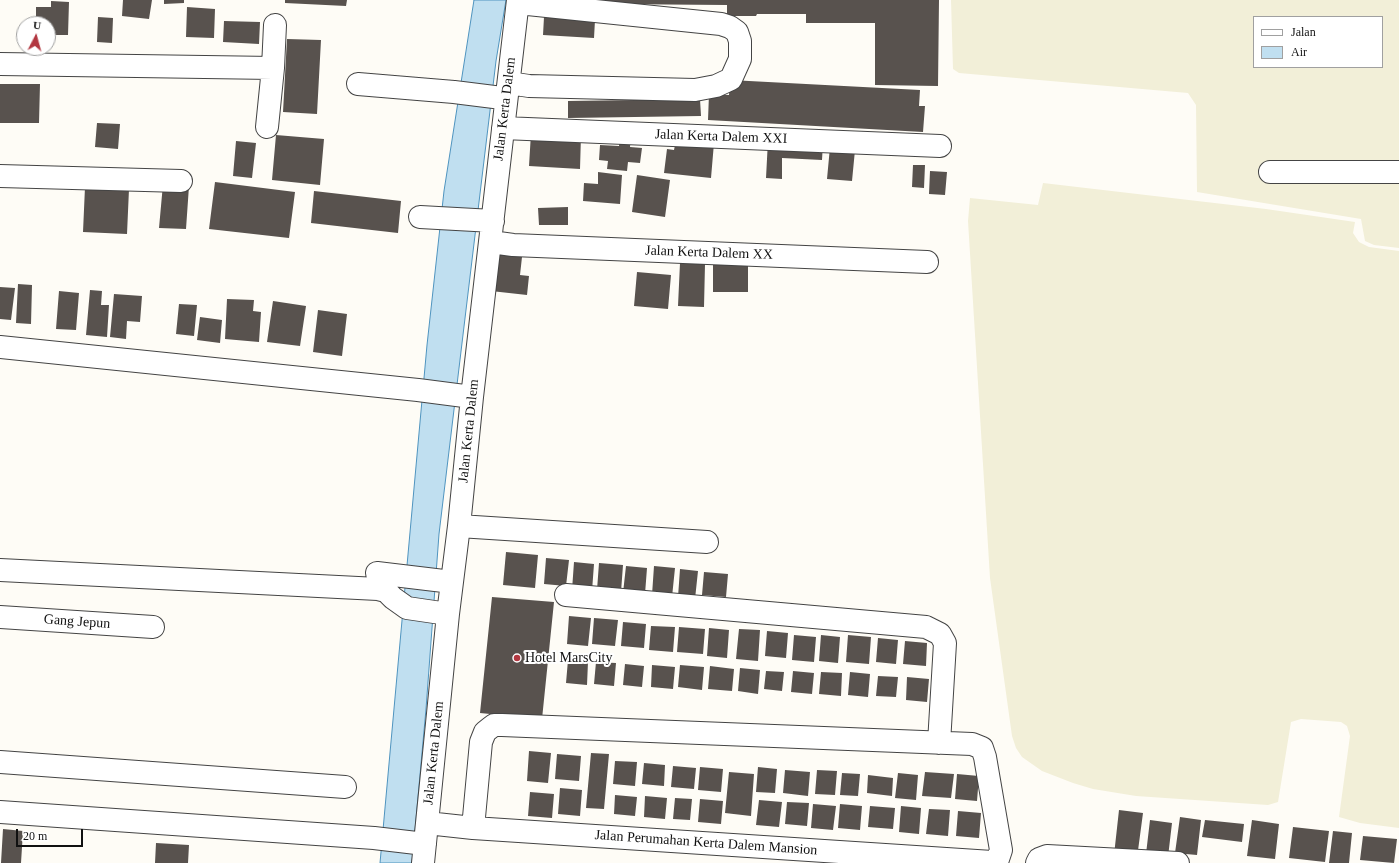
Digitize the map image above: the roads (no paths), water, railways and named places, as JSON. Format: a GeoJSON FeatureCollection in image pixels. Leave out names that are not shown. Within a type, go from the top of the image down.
{"type":"FeatureCollection","features":[{"type":"Feature","properties":{"kind":"street","name":"Jalan Kerta Dalem"},"geometry":{"type":"LineString","coordinates":[[424,843],[446,581],[459,526],[466,397],[487,228],[502,128],[502,93],[518,2]]}},
{"type":"Feature","properties":{"kind":"street"},"geometry":{"type":"LineString","coordinates":[[358,84],[454,92],[502,93],[529,86],[695,90],[716,86],[731,79],[740,59],[740,41],[737,32],[730,27],[721,24],[518,2]]}},
{"type":"Feature","properties":{"kind":"street"},"geometry":{"type":"LineString","coordinates":[[266,128],[273,68],[275,25]]}},
{"type":"Feature","properties":{"kind":"street"},"geometry":{"type":"LineString","coordinates":[[0,64],[273,68]]}},
{"type":"Feature","properties":{"kind":"street","name":"Jalan Kerta Dalem XXI"},"geometry":{"type":"LineString","coordinates":[[502,128],[940,146]]}},
{"type":"Feature","properties":{"kind":"street"},"geometry":{"type":"LineString","coordinates":[[1270,172],[1399,172]]}},
{"type":"Feature","properties":{"kind":"street"},"geometry":{"type":"LineString","coordinates":[[0,176],[182,181]]}},
{"type":"Feature","properties":{"kind":"street","name":"Jalan Kerta Dalem XX"},"geometry":{"type":"LineString","coordinates":[[429,217],[487,228],[513,245],[927,262]]}},
{"type":"Feature","properties":{"kind":"street"},"geometry":{"type":"LineString","coordinates":[[0,348],[418,390],[466,397]]}},
{"type":"Feature","properties":{"kind":"street"},"geometry":{"type":"LineString","coordinates":[[459,526],[707,542]]}},
{"type":"Feature","properties":{"kind":"street"},"geometry":{"type":"LineString","coordinates":[[0,570],[378,589],[386,592],[407,608],[443,613]]}},
{"type":"Feature","properties":{"kind":"street"},"geometry":{"type":"LineString","coordinates":[[387,574],[446,581]]}},
{"type":"Feature","properties":{"kind":"street"},"geometry":{"type":"LineString","coordinates":[[566,595],[926,627],[940,634],[945,643],[939,743]]}},
{"type":"Feature","properties":{"kind":"street","name":"Gang Jepun"},"geometry":{"type":"LineString","coordinates":[[0,617],[154,627]]}},
{"type":"Feature","properties":{"kind":"street","name":"Jalan Perumahan Kerta Dalem Mansion"},"geometry":{"type":"LineString","coordinates":[[0,812],[374,838],[424,843],[473,828],[992,862],[998,860],[1001,850],[985,757],[982,748],[972,744],[494,725],[486,732],[481,742],[473,828]]}},
{"type":"Feature","properties":{"kind":"street"},"geometry":{"type":"LineString","coordinates":[[0,762],[345,787]]}},
{"type":"Feature","properties":{"kind":"street"},"geometry":{"type":"LineString","coordinates":[[1038,861],[1047,856],[1178,863]]}},
{"type":"Feature","properties":{"kind":"water"},"geometry":{"type":"Polygon","coordinates":[[[474,0],[506,0],[496,61],[439,534],[426,709],[412,863],[380,863],[427,345],[444,191],[474,0]]]}},
{"type":"Feature","properties":{"kind":"place","name":"Hotel MarsCity"},"geometry":{"type":"Point","coordinates":[517,658]}}]}
